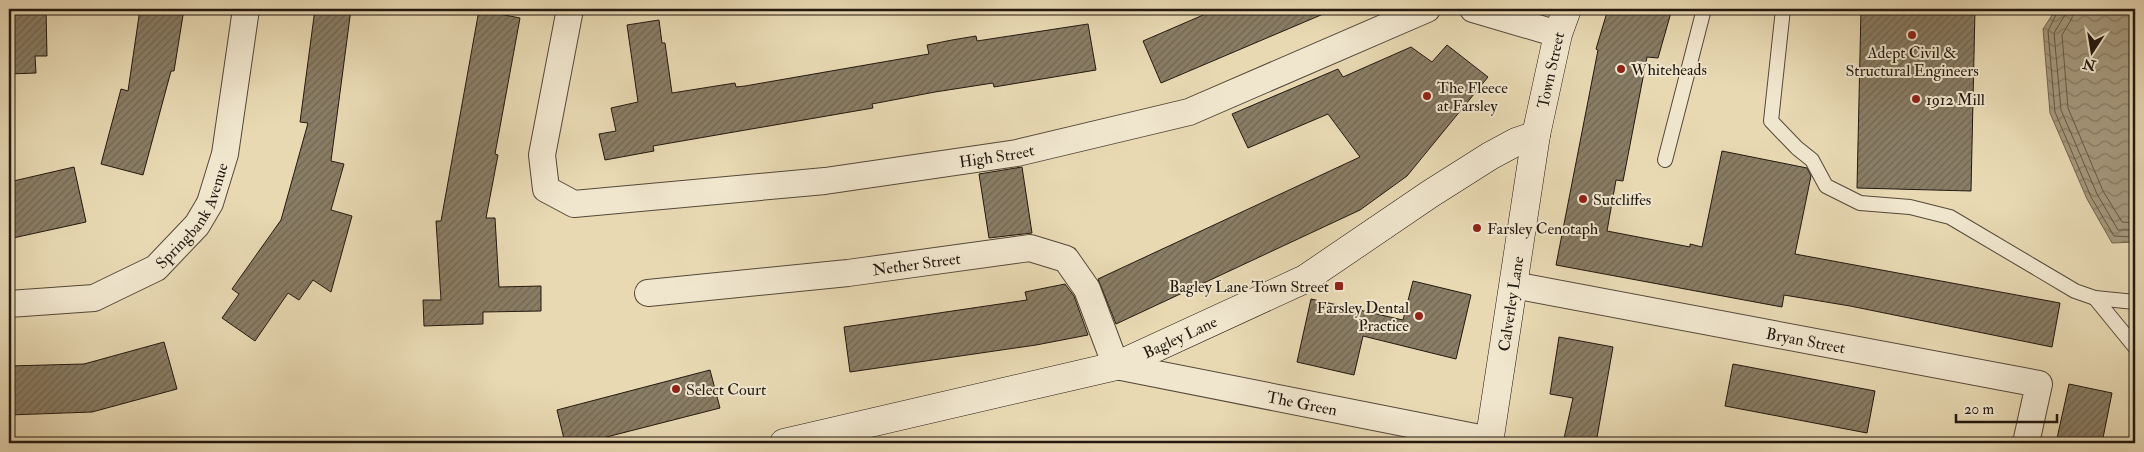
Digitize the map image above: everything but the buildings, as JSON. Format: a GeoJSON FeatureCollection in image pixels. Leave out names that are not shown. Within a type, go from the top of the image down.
{"type":"FeatureCollection","features":[{"type":"Feature","properties":{"kind":"street","name":"Springbank Avenue"},"geometry":{"type":"LineString","coordinates":[[9,304],[94,298],[156,268],[197,224],[210,203],[225,154],[246,9]]}},
{"type":"Feature","properties":{"kind":"street","name":"High Street"},"geometry":{"type":"LineString","coordinates":[[570,9],[542,155],[546,189],[574,204],[825,181],[1017,152],[1189,112],[1427,9]]}},
{"type":"Feature","properties":{"kind":"street"},"geometry":{"type":"LineString","coordinates":[[1474,9],[1558,34]]}},
{"type":"Feature","properties":{"kind":"street","name":"Town Street"},"geometry":{"type":"LineString","coordinates":[[1536,135],[1558,34],[1567,9]]}},
{"type":"Feature","properties":{"kind":"street","name":"Calverley Lane"},"geometry":{"type":"LineString","coordinates":[[1490,441],[1536,135]]}},
{"type":"Feature","properties":{"kind":"street","name":"Bagley Lane"},"geometry":{"type":"LineString","coordinates":[[784,443],[1116,366],[1305,279],[1430,194],[1490,156],[1536,135]]}},
{"type":"Feature","properties":{"kind":"street","name":"Nether Street"},"geometry":{"type":"LineString","coordinates":[[648,294],[848,273],[1030,248],[1066,259],[1087,289],[1116,366]]}},
{"type":"Feature","properties":{"kind":"street","name":"Bryan Street"},"geometry":{"type":"LineString","coordinates":[[1513,285],[2039,384],[2026,443]]}},
{"type":"Feature","properties":{"kind":"street","name":"The Green"},"geometry":{"type":"LineString","coordinates":[[1116,366],[1490,441]]}},
{"type":"Feature","properties":{"kind":"lane"},"geometry":{"type":"LineString","coordinates":[[1665,160],[1704,9]]}},
{"type":"Feature","properties":{"kind":"lane"},"geometry":{"type":"LineString","coordinates":[[1783,9],[1771,121],[1797,148],[1812,160],[1826,186],[1860,204],[1910,207],[1950,217],[2075,291],[2095,298],[2135,302]]}},
{"type":"Feature","properties":{"kind":"lane"},"geometry":{"type":"LineString","coordinates":[[2095,298],[2135,347]]}},
{"type":"Feature","properties":{"kind":"water"},"geometry":{"type":"Polygon","coordinates":[[[2056,9],[2135,9],[2135,242],[2112,243],[2087,199],[2050,113],[2043,29],[2056,9]]]}},
{"type":"Feature","properties":{"kind":"place","name":"Adept Civil & Structural Engineers"},"geometry":{"type":"Point","coordinates":[1912,35]}},
{"type":"Feature","properties":{"kind":"place","name":"Whiteheads"},"geometry":{"type":"Point","coordinates":[1621,69]}},
{"type":"Feature","properties":{"kind":"place","name":"The Fleece at Farsley"},"geometry":{"type":"Point","coordinates":[1427,96]}},
{"type":"Feature","properties":{"kind":"place","name":"1912 Mill"},"geometry":{"type":"Point","coordinates":[1916,99]}},
{"type":"Feature","properties":{"kind":"place","name":"Sutcliffes"},"geometry":{"type":"Point","coordinates":[1583,199]}},
{"type":"Feature","properties":{"kind":"place","name":"Farsley Cenotaph"},"geometry":{"type":"Point","coordinates":[1477,228]}},
{"type":"Feature","properties":{"kind":"place","name":"Bagley Lane Town Street"},"geometry":{"type":"Point","coordinates":[1339,286]}},
{"type":"Feature","properties":{"kind":"place","name":"Farsley Dental Practice"},"geometry":{"type":"Point","coordinates":[1419,316]}},
{"type":"Feature","properties":{"kind":"place","name":"Select Court"},"geometry":{"type":"Point","coordinates":[676,389]}}]}
